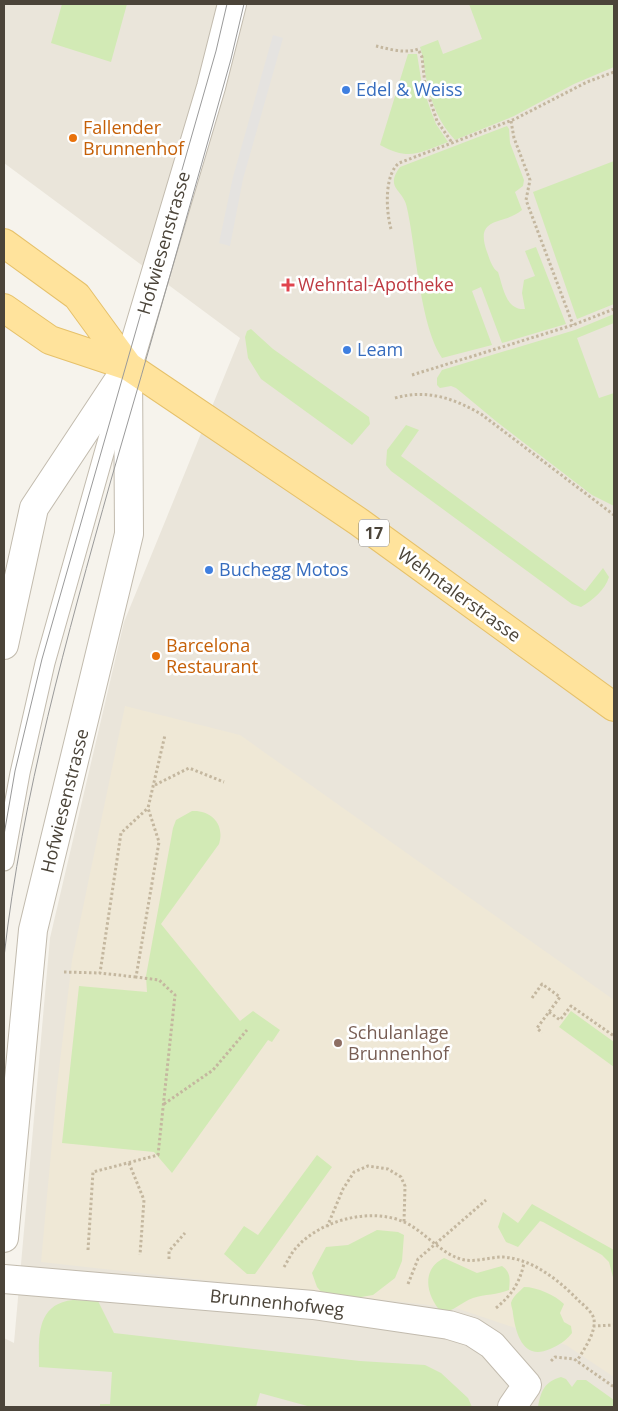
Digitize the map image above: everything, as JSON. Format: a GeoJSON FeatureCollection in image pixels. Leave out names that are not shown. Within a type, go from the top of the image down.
{"type":"FeatureCollection","features":[{"type":"Feature","properties":{"kind":"main road","name":"Wehntalerstrasse"},"geometry":{"type":"LineString","coordinates":[[4,243],[77,296],[128,366]]}},
{"type":"Feature","properties":{"kind":"main road","name":"Wehntalerstrasse"},"geometry":{"type":"LineString","coordinates":[[4,308],[50,340],[128,366],[359,522],[614,707]]}},
{"type":"Feature","properties":{"kind":"street","name":"Hofwiesenstrasse"},"geometry":{"type":"LineString","coordinates":[[4,1238],[33,930],[129,534],[128,366],[211,87],[232,4]]}},
{"type":"Feature","properties":{"kind":"street","name":"Hofwiesenstrasse"},"geometry":{"type":"LineString","coordinates":[[4,645],[34,508],[128,366]]}},
{"type":"Feature","properties":{"kind":"street","name":"Brunnenhofweg"},"geometry":{"type":"LineString","coordinates":[[4,1279],[313,1305],[449,1325],[472,1332],[492,1345],[520,1396]]}},
{"type":"Feature","properties":{"kind":"lane","name":"Hofwiesenstrasse"},"geometry":{"type":"LineString","coordinates":[[4,861],[20,773],[45,663],[128,366]]}},
{"type":"Feature","properties":{"kind":"path"},"geometry":{"type":"LineString","coordinates":[[376,46],[397,50],[412,51],[418,49],[422,57],[425,85],[437,121],[453,144]]}},
{"type":"Feature","properties":{"kind":"path"},"geometry":{"type":"LineString","coordinates":[[391,229],[388,190],[394,167],[399,163],[511,121],[538,109],[587,82],[614,72]]}},
{"type":"Feature","properties":{"kind":"path"},"geometry":{"type":"LineString","coordinates":[[511,121],[514,138],[530,180],[526,200],[573,325]]}},
{"type":"Feature","properties":{"kind":"path"},"geometry":{"type":"LineString","coordinates":[[412,375],[573,325],[614,309]]}},
{"type":"Feature","properties":{"kind":"path"},"geometry":{"type":"LineString","coordinates":[[395,398],[409,394],[436,395],[458,401],[481,414],[614,515]]}},
{"type":"Feature","properties":{"kind":"path"},"geometry":{"type":"LineString","coordinates":[[100,974],[121,833],[148,808],[155,785],[165,735]]}},
{"type":"Feature","properties":{"kind":"path"},"geometry":{"type":"LineString","coordinates":[[155,785],[189,768],[224,782]]}},
{"type":"Feature","properties":{"kind":"path"},"geometry":{"type":"LineString","coordinates":[[136,977],[159,842],[148,808]]}},
{"type":"Feature","properties":{"kind":"path"},"geometry":{"type":"LineString","coordinates":[[58,972],[159,980],[175,995],[158,1155],[93,1172],[88,1251]]}},
{"type":"Feature","properties":{"kind":"path"},"geometry":{"type":"LineString","coordinates":[[532,998],[542,984],[560,997],[537,1028],[542,1033]]}},
{"type":"Feature","properties":{"kind":"path"},"geometry":{"type":"LineString","coordinates":[[549,1012],[560,1020],[571,1006],[614,1036]]}},
{"type":"Feature","properties":{"kind":"path"},"geometry":{"type":"LineString","coordinates":[[164,1104],[212,1070],[247,1030]]}},
{"type":"Feature","properties":{"kind":"path"},"geometry":{"type":"LineString","coordinates":[[129,1163],[144,1200],[140,1258]]}},
{"type":"Feature","properties":{"kind":"path"},"geometry":{"type":"LineString","coordinates":[[327,1227],[350,1177],[354,1172],[368,1166],[388,1169],[401,1177],[405,1186],[404,1222]]}},
{"type":"Feature","properties":{"kind":"path"},"geometry":{"type":"LineString","coordinates":[[408,1286],[418,1259],[486,1200]]}},
{"type":"Feature","properties":{"kind":"path"},"geometry":{"type":"LineString","coordinates":[[282,1271],[296,1248],[311,1236],[351,1216],[373,1214],[404,1222],[464,1260],[504,1257],[545,1272],[571,1293],[589,1310],[594,1318],[592,1332],[578,1361]]}},
{"type":"Feature","properties":{"kind":"path"},"geometry":{"type":"LineString","coordinates":[[169,1265],[169,1251],[185,1233]]}},
{"type":"Feature","properties":{"kind":"path"},"geometry":{"type":"LineString","coordinates":[[493,1311],[512,1294],[522,1276],[524,1263]]}},
{"type":"Feature","properties":{"kind":"path"},"geometry":{"type":"LineString","coordinates":[[593,1326],[614,1325]]}},
{"type":"Feature","properties":{"kind":"path"},"geometry":{"type":"LineString","coordinates":[[555,1357],[578,1361],[614,1388]]}},
{"type":"Feature","properties":{"kind":"shaded area"},"geometry":{"type":"Polygon","coordinates":[[[4,4],[614,4],[614,1407],[4,1407],[4,1338],[14,1343],[50,938],[124,622],[240,338],[4,163],[4,4]]]}},
{"type":"Feature","properties":{"kind":"shaded area"},"geometry":{"type":"Polygon","coordinates":[[[273,35],[283,38],[243,179],[230,246],[219,243],[233,177],[273,35]]]}},
{"type":"Feature","properties":{"kind":"shaded area","name":"Schulanlage Brunnenhof"},"geometry":{"type":"Polygon","coordinates":[[[125,706],[240,735],[614,1000],[614,1377],[566,1345],[456,1308],[41,1262],[57,1087],[72,960],[125,706]]]}},
{"type":"Feature","properties":{"kind":"green space"},"geometry":{"type":"Polygon","coordinates":[[[62,4],[127,4],[111,62],[51,43],[62,4]]]}},
{"type":"Feature","properties":{"kind":"green space"},"geometry":{"type":"Polygon","coordinates":[[[469,4],[614,4],[614,67],[574,84],[514,116],[455,140],[445,127],[434,105],[420,47],[438,40],[443,54],[482,39],[469,4]]]}},
{"type":"Feature","properties":{"kind":"green space"},"geometry":{"type":"Polygon","coordinates":[[[408,54],[417,54],[422,85],[432,114],[448,142],[414,154],[399,153],[380,145],[408,54]]]}},
{"type":"Feature","properties":{"kind":"green space"},"geometry":{"type":"Polygon","coordinates":[[[507,126],[510,143],[524,180],[523,186],[515,192],[522,210],[487,227],[484,232],[484,240],[487,252],[498,272],[509,302],[519,309],[525,309],[522,293],[524,280],[535,276],[525,251],[536,247],[566,324],[502,343],[481,287],[472,291],[492,345],[442,358],[429,327],[424,307],[407,208],[394,185],[394,180],[400,167],[507,126]]]}},
{"type":"Feature","properties":{"kind":"green space"},"geometry":{"type":"Polygon","coordinates":[[[614,161],[614,304],[577,319],[533,192],[614,161]]]}},
{"type":"Feature","properties":{"kind":"green space"},"geometry":{"type":"Polygon","coordinates":[[[614,314],[614,323],[577,338],[599,398],[614,393],[614,506],[592,495],[456,388],[451,386],[440,388],[437,385],[437,378],[442,370],[575,330],[614,314]]]}},
{"type":"Feature","properties":{"kind":"green space"},"geometry":{"type":"Polygon","coordinates":[[[251,329],[273,349],[369,417],[370,424],[352,445],[261,379],[248,358],[245,337],[247,331],[251,329]]]}},
{"type":"Feature","properties":{"kind":"green space"},"geometry":{"type":"Polygon","coordinates":[[[406,425],[419,430],[401,456],[585,591],[603,568],[609,577],[602,590],[581,607],[572,604],[391,471],[386,465],[387,450],[406,425]]]}},
{"type":"Feature","properties":{"kind":"green space"},"geometry":{"type":"Polygon","coordinates":[[[192,811],[206,813],[215,820],[220,831],[219,844],[161,924],[240,1021],[253,1011],[280,1030],[272,1042],[268,1040],[172,1173],[154,1152],[62,1143],[79,986],[147,992],[146,976],[173,828],[176,820],[192,811]]]}},
{"type":"Feature","properties":{"kind":"green space"},"geometry":{"type":"Polygon","coordinates":[[[571,1011],[614,1042],[614,1067],[559,1027],[571,1011]]]}},
{"type":"Feature","properties":{"kind":"green space"},"geometry":{"type":"Polygon","coordinates":[[[317,1155],[332,1167],[255,1274],[247,1274],[224,1254],[244,1226],[258,1235],[317,1155]]]}},
{"type":"Feature","properties":{"kind":"green space"},"geometry":{"type":"Polygon","coordinates":[[[532,1204],[614,1250],[614,1281],[609,1262],[602,1255],[543,1222],[540,1221],[518,1247],[506,1242],[498,1227],[503,1212],[518,1223],[532,1204]]]}},
{"type":"Feature","properties":{"kind":"green space"},"geometry":{"type":"Polygon","coordinates":[[[377,1230],[398,1232],[404,1235],[402,1261],[395,1278],[373,1295],[343,1300],[324,1295],[317,1287],[312,1273],[326,1247],[348,1245],[377,1230]]]}},
{"type":"Feature","properties":{"kind":"green space"},"geometry":{"type":"Polygon","coordinates":[[[444,1258],[477,1273],[502,1266],[505,1268],[510,1280],[509,1290],[473,1298],[446,1312],[441,1312],[432,1298],[428,1284],[431,1269],[444,1258]]]}},
{"type":"Feature","properties":{"kind":"green space"},"geometry":{"type":"Polygon","coordinates":[[[524,1287],[546,1292],[564,1304],[560,1313],[564,1322],[571,1326],[572,1333],[550,1349],[534,1352],[528,1349],[523,1344],[516,1330],[511,1303],[524,1287]]]}},
{"type":"Feature","properties":{"kind":"green space"},"geometry":{"type":"Polygon","coordinates":[[[73,1300],[98,1301],[114,1333],[360,1361],[425,1365],[441,1373],[468,1398],[472,1407],[311,1407],[260,1393],[256,1407],[100,1407],[100,1404],[110,1404],[112,1372],[39,1367],[40,1335],[46,1316],[52,1308],[73,1300]]]}},
{"type":"Feature","properties":{"kind":"green space"},"geometry":{"type":"Polygon","coordinates":[[[561,1377],[566,1379],[572,1387],[577,1380],[586,1380],[614,1400],[614,1407],[538,1407],[540,1396],[547,1384],[561,1377]]]}},
{"type":"Feature","properties":{"kind":"tram line"},"geometry":{"type":"LineString","coordinates":[[4,835],[15,771],[42,659],[216,51],[227,4]]}},
{"type":"Feature","properties":{"kind":"tram line"},"geometry":{"type":"LineString","coordinates":[[4,957],[22,836],[34,776],[63,657],[111,480],[231,59],[244,4]]}},
{"type":"Feature","properties":{"kind":"place","name":"Edel & Weiss"},"geometry":{"type":"Point","coordinates":[346,90]}},
{"type":"Feature","properties":{"kind":"place","name":"Fallender Brunnenhof"},"geometry":{"type":"Point","coordinates":[73,138]}},
{"type":"Feature","properties":{"kind":"place","name":"Wehntal-Apotheke"},"geometry":{"type":"Point","coordinates":[288,285]}},
{"type":"Feature","properties":{"kind":"place","name":"Leam"},"geometry":{"type":"Point","coordinates":[347,350]}},
{"type":"Feature","properties":{"kind":"place","name":"Buchegg Motos"},"geometry":{"type":"Point","coordinates":[209,570]}},
{"type":"Feature","properties":{"kind":"place","name":"Barcelona Restaurant"},"geometry":{"type":"Point","coordinates":[156,656]}},
{"type":"Feature","properties":{"kind":"place","name":"Schulanlage Brunnenhof"},"geometry":{"type":"Point","coordinates":[338,1043]}}]}
